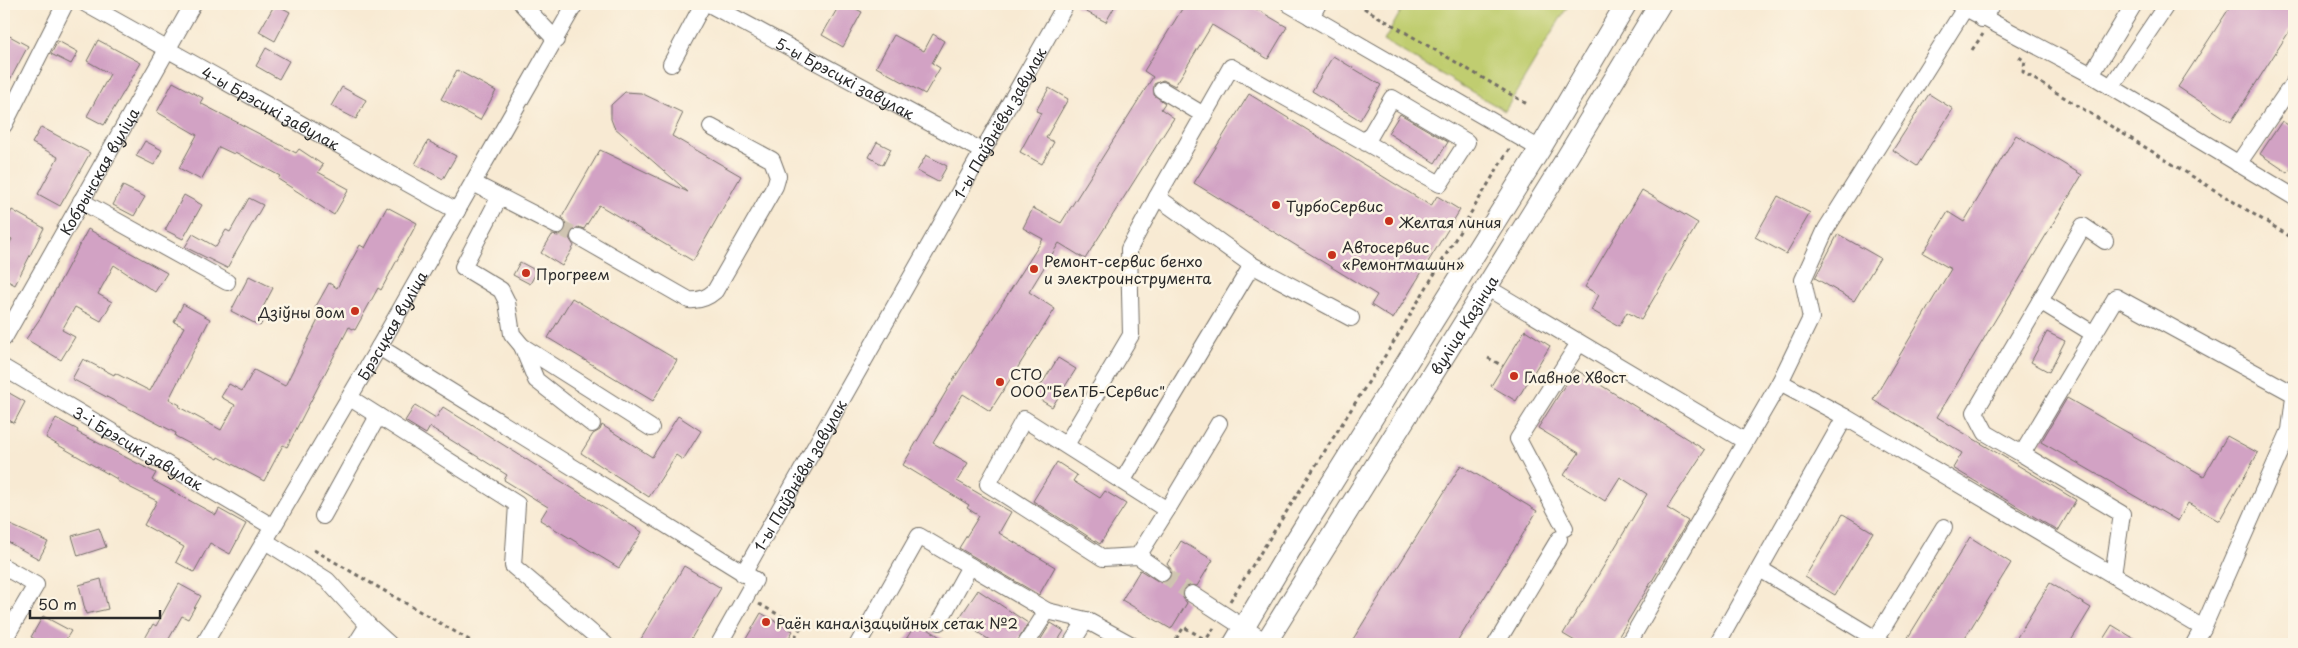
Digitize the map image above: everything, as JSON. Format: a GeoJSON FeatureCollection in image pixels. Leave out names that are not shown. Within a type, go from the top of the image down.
{"type":"FeatureCollection","features":[{"type":"Feature","properties":{"kind":"main road","name":"вуліца Казінца"},"geometry":{"type":"LineString","coordinates":[[1239,636],[1290,550],[1540,149],[1626,4]]}},
{"type":"Feature","properties":{"kind":"main road","name":"вуліца Казінца"},"geometry":{"type":"LineString","coordinates":[[1266,643],[1660,4]]}},
{"type":"Feature","properties":{"kind":"main road"},"geometry":{"type":"LineString","coordinates":[[1540,149],[1563,164]]}},
{"type":"Feature","properties":{"kind":"main road"},"geometry":{"type":"LineString","coordinates":[[1388,392],[1390,404],[1396,408],[1411,407]]}},
{"type":"Feature","properties":{"kind":"street"},"geometry":{"type":"LineString","coordinates":[[4,125],[65,4]]}},
{"type":"Feature","properties":{"kind":"street","name":"4-ы Брэсцкі завулак"},"geometry":{"type":"LineString","coordinates":[[86,4],[167,47],[457,211]]}},
{"type":"Feature","properties":{"kind":"street","name":"Кобрынская вуліца"},"geometry":{"type":"LineString","coordinates":[[4,338],[193,4]]}},
{"type":"Feature","properties":{"kind":"street"},"geometry":{"type":"LineString","coordinates":[[522,4],[556,40]]}},
{"type":"Feature","properties":{"kind":"street","name":"Брэсцкая вуліца"},"geometry":{"type":"LineString","coordinates":[[204,644],[350,398],[575,4]]}},
{"type":"Feature","properties":{"kind":"street"},"geometry":{"type":"LineString","coordinates":[[671,64],[703,4]]}},
{"type":"Feature","properties":{"kind":"street","name":"5-ы Брэсцкі завулак"},"geometry":{"type":"LineString","coordinates":[[709,4],[982,151]]}},
{"type":"Feature","properties":{"kind":"street","name":"1-ы Паўднёвы завулак"},"geometry":{"type":"LineString","coordinates":[[743,574],[1066,4]]}},
{"type":"Feature","properties":{"kind":"street"},"geometry":{"type":"LineString","coordinates":[[1289,4],[1314,10],[1540,149]]}},
{"type":"Feature","properties":{"kind":"street"},"geometry":{"type":"LineString","coordinates":[[1983,26],[1992,4]]}},
{"type":"Feature","properties":{"kind":"street"},"geometry":{"type":"LineString","coordinates":[[2092,76],[2134,4]]}},
{"type":"Feature","properties":{"kind":"street"},"geometry":{"type":"LineString","coordinates":[[2111,87],[2167,4]]}},
{"type":"Feature","properties":{"kind":"street"},"geometry":{"type":"LineString","coordinates":[[1628,644],[1780,382],[1811,318],[1804,280],[1826,230],[1961,9],[1983,26],[2092,76],[2294,197]]}},
{"type":"Feature","properties":{"kind":"street"},"geometry":{"type":"LineString","coordinates":[[1066,445],[1131,335],[1129,249],[1202,114],[1231,66],[1366,143],[1440,184],[1467,142],[1392,98],[1366,143]]}},
{"type":"Feature","properties":{"kind":"street"},"geometry":{"type":"LineString","coordinates":[[2238,164],[2294,82]]}},
{"type":"Feature","properties":{"kind":"street"},"geometry":{"type":"LineString","coordinates":[[1162,90],[1202,114]]}},
{"type":"Feature","properties":{"kind":"street"},"geometry":{"type":"LineString","coordinates":[[579,237],[689,300],[698,300],[716,291],[775,186],[778,176],[772,160],[712,127]]}},
{"type":"Feature","properties":{"kind":"street"},"geometry":{"type":"LineString","coordinates":[[473,183],[499,198],[557,226]]}},
{"type":"Feature","properties":{"kind":"street"},"geometry":{"type":"LineString","coordinates":[[1158,197],[1252,265],[1351,318]]}},
{"type":"Feature","properties":{"kind":"street"},"geometry":{"type":"LineString","coordinates":[[499,198],[464,267],[501,290],[507,302],[512,334],[522,346],[536,380],[592,424]]}},
{"type":"Feature","properties":{"kind":"street"},"geometry":{"type":"LineString","coordinates":[[80,201],[227,282]]}},
{"type":"Feature","properties":{"kind":"street"},"geometry":{"type":"LineString","coordinates":[[2105,241],[2083,226],[1975,412],[1986,432],[2122,514],[2113,575]]}},
{"type":"Feature","properties":{"kind":"street"},"geometry":{"type":"LineString","coordinates":[[1123,480],[1252,265]]}},
{"type":"Feature","properties":{"kind":"street"},"geometry":{"type":"LineString","coordinates":[[1486,287],[1745,441]]}},
{"type":"Feature","properties":{"kind":"street"},"geometry":{"type":"LineString","coordinates":[[2022,454],[2116,297],[2294,396],[2290,430],[2203,628],[2194,644]]}},
{"type":"Feature","properties":{"kind":"street"},"geometry":{"type":"LineString","coordinates":[[2040,301],[2094,334]]}},
{"type":"Feature","properties":{"kind":"street"},"geometry":{"type":"LineString","coordinates":[[1496,644],[1562,534],[1518,439],[1579,343]]}},
{"type":"Feature","properties":{"kind":"street"},"geometry":{"type":"LineString","coordinates":[[522,346],[651,428]]}},
{"type":"Feature","properties":{"kind":"street"},"geometry":{"type":"LineString","coordinates":[[379,347],[755,580],[718,644]]}},
{"type":"Feature","properties":{"kind":"street","name":"3-і Брэсцкі завулак"},"geometry":{"type":"LineString","coordinates":[[4,368],[273,527]]}},
{"type":"Feature","properties":{"kind":"street"},"geometry":{"type":"LineString","coordinates":[[1780,382],[1845,417],[2203,628]]}},
{"type":"Feature","properties":{"kind":"street"},"geometry":{"type":"LineString","coordinates":[[350,398],[517,504],[513,566],[606,644]]}},
{"type":"Feature","properties":{"kind":"street"},"geometry":{"type":"LineString","coordinates":[[323,516],[378,416]]}},
{"type":"Feature","properties":{"kind":"street"},"geometry":{"type":"LineString","coordinates":[[1717,644],[1845,417]]}},
{"type":"Feature","properties":{"kind":"street"},"geometry":{"type":"LineString","coordinates":[[1162,573],[1138,556],[1103,558],[988,484],[1024,419],[1123,480],[1167,510]]}},
{"type":"Feature","properties":{"kind":"street"},"geometry":{"type":"LineString","coordinates":[[1138,556],[1218,423]]}},
{"type":"Feature","properties":{"kind":"street"},"geometry":{"type":"LineString","coordinates":[[1760,569],[1880,642],[1944,527]]}},
{"type":"Feature","properties":{"kind":"street"},"geometry":{"type":"LineString","coordinates":[[858,644],[919,536],[1047,611],[1086,620],[1130,644]]}},
{"type":"Feature","properties":{"kind":"street"},"geometry":{"type":"LineString","coordinates":[[265,542],[327,580],[368,625],[389,644]]}},
{"type":"Feature","properties":{"kind":"street"},"geometry":{"type":"LineString","coordinates":[[939,622],[970,566]]}},
{"type":"Feature","properties":{"kind":"street"},"geometry":{"type":"LineString","coordinates":[[4,567],[36,584],[6,638],[4,637]]}},
{"type":"Feature","properties":{"kind":"street"},"geometry":{"type":"LineString","coordinates":[[1192,594],[1222,614],[1239,636],[1266,643]]}},
{"type":"Feature","properties":{"kind":"street"},"geometry":{"type":"LineString","coordinates":[[1026,644],[1047,611]]}},
{"type":"Feature","properties":{"kind":"street"},"geometry":{"type":"LineString","coordinates":[[1071,644],[1086,620]]}},
{"type":"Feature","properties":{"kind":"street"},"geometry":{"type":"LineString","coordinates":[[356,644],[368,625]]}},
{"type":"Feature","properties":{"kind":"path"},"geometry":{"type":"LineString","coordinates":[[1357,4],[1527,104]]}},
{"type":"Feature","properties":{"kind":"path"},"geometry":{"type":"LineString","coordinates":[[1961,9],[1983,26],[1991,37]]}},
{"type":"Feature","properties":{"kind":"path"},"geometry":{"type":"LineString","coordinates":[[1972,50],[1983,26]]}},
{"type":"Feature","properties":{"kind":"path"},"geometry":{"type":"LineString","coordinates":[[2011,52],[2025,61],[2023,72],[2294,239]]}},
{"type":"Feature","properties":{"kind":"path"},"geometry":{"type":"LineString","coordinates":[[1176,639],[1184,627],[1205,642],[1394,340],[1511,146]]}},
{"type":"Feature","properties":{"kind":"path"},"geometry":{"type":"LineString","coordinates":[[1488,358],[1503,366]]}},
{"type":"Feature","properties":{"kind":"path"},"geometry":{"type":"LineString","coordinates":[[310,548],[476,644]]}},
{"type":"Feature","properties":{"kind":"path"},"geometry":{"type":"LineString","coordinates":[[745,596],[801,628],[791,644]]}},
{"type":"Feature","properties":{"kind":"path"},"geometry":{"type":"LineString","coordinates":[[1290,644],[1292,642],[1296,644]]}},
{"type":"Feature","properties":{"kind":"green space"},"geometry":{"type":"Polygon","coordinates":[[[1405,4],[1569,4],[1505,111],[1384,41],[1405,4]]]}},
{"type":"Feature","properties":{"kind":"building"},"geometry":{"type":"Polygon","coordinates":[[[275,4],[290,12],[275,41],[259,32],[275,4]]]}},
{"type":"Feature","properties":{"kind":"building"},"geometry":{"type":"Polygon","coordinates":[[[840,4],[846,4],[862,12],[843,47],[822,35],[840,4]]]}},
{"type":"Feature","properties":{"kind":"building"},"geometry":{"type":"Polygon","coordinates":[[[1076,4],[1116,4],[1106,22],[1075,6],[1076,4]]]}},
{"type":"Feature","properties":{"kind":"building"},"geometry":{"type":"Polygon","coordinates":[[[1185,4],[1248,4],[1287,27],[1268,59],[1212,25],[1175,86],[1163,80],[1154,84],[1154,95],[1165,103],[1161,109],[1174,118],[1085,259],[1059,243],[1029,292],[1055,309],[990,411],[963,394],[933,443],[968,463],[957,481],[1011,512],[999,533],[1055,567],[1039,595],[959,548],[979,516],[967,508],[969,505],[903,465],[950,385],[1043,239],[1023,228],[1033,208],[1061,223],[1153,77],[1144,71],[1185,4]]]}},
{"type":"Feature","properties":{"kind":"building"},"geometry":{"type":"Polygon","coordinates":[[[2232,4],[2294,4],[2294,24],[2231,122],[2178,87],[2232,4]]]}},
{"type":"Feature","properties":{"kind":"building"},"geometry":{"type":"Polygon","coordinates":[[[4,33],[28,46],[4,91],[4,33]]]}},
{"type":"Feature","properties":{"kind":"building"},"geometry":{"type":"Polygon","coordinates":[[[933,34],[944,41],[932,63],[940,68],[925,94],[876,67],[894,35],[924,51],[933,34]]]}},
{"type":"Feature","properties":{"kind":"building"},"geometry":{"type":"Polygon","coordinates":[[[98,40],[141,63],[104,125],[87,116],[110,74],[87,61],[98,40]]]}},
{"type":"Feature","properties":{"kind":"building"},"geometry":{"type":"Polygon","coordinates":[[[58,41],[78,52],[71,64],[51,54],[58,41]]]}},
{"type":"Feature","properties":{"kind":"building"},"geometry":{"type":"Polygon","coordinates":[[[266,48],[289,61],[279,79],[256,66],[266,48]]]}},
{"type":"Feature","properties":{"kind":"building"},"geometry":{"type":"Polygon","coordinates":[[[1333,56],[1381,85],[1360,120],[1312,91],[1333,56]]]}},
{"type":"Feature","properties":{"kind":"building"},"geometry":{"type":"Polygon","coordinates":[[[457,70],[496,91],[480,120],[441,99],[457,70]]]}},
{"type":"Feature","properties":{"kind":"building"},"geometry":{"type":"Polygon","coordinates":[[[173,82],[203,98],[200,103],[296,153],[299,149],[323,165],[318,172],[349,189],[334,215],[278,179],[280,176],[235,152],[234,154],[219,147],[201,180],[179,168],[197,135],[157,112],[173,82]]]}},
{"type":"Feature","properties":{"kind":"building"},"geometry":{"type":"Polygon","coordinates":[[[342,87],[366,100],[356,119],[331,106],[342,87]]]}},
{"type":"Feature","properties":{"kind":"building"},"geometry":{"type":"Polygon","coordinates":[[[1049,88],[1068,99],[1046,138],[1054,142],[1042,164],[1020,152],[1041,113],[1036,111],[1049,88]]]}},
{"type":"Feature","properties":{"kind":"building"},"geometry":{"type":"Polygon","coordinates":[[[625,92],[641,93],[683,113],[672,136],[741,176],[693,261],[599,205],[584,229],[578,227],[571,232],[569,238],[574,246],[562,266],[541,253],[552,235],[558,236],[566,231],[567,225],[562,217],[600,150],[688,192],[614,127],[611,119],[611,105],[625,92]]]}},
{"type":"Feature","properties":{"kind":"building"},"geometry":{"type":"Polygon","coordinates":[[[1249,94],[1431,206],[1437,196],[1460,210],[1393,319],[1371,305],[1377,295],[1194,183],[1249,94]]]}},
{"type":"Feature","properties":{"kind":"building"},"geometry":{"type":"Polygon","coordinates":[[[1929,94],[1953,109],[1917,166],[1893,150],[1929,94]]]}},
{"type":"Feature","properties":{"kind":"building"},"geometry":{"type":"Polygon","coordinates":[[[1400,114],[1448,142],[1435,163],[1388,133],[1400,114]]]}},
{"type":"Feature","properties":{"kind":"building"},"geometry":{"type":"Polygon","coordinates":[[[2282,121],[2294,129],[2294,164],[2288,173],[2260,154],[2282,121]]]}},
{"type":"Feature","properties":{"kind":"building"},"geometry":{"type":"Polygon","coordinates":[[[41,127],[90,153],[60,206],[38,194],[58,157],[32,143],[41,127]]]}},
{"type":"Feature","properties":{"kind":"building"},"geometry":{"type":"Polygon","coordinates":[[[2016,135],[2082,175],[1937,417],[2076,500],[2058,531],[1953,468],[1962,453],[1873,400],[1951,269],[1923,253],[1948,212],[1964,222],[2016,135]]]}},
{"type":"Feature","properties":{"kind":"building"},"geometry":{"type":"Polygon","coordinates":[[[145,141],[162,150],[154,165],[136,156],[145,141]]]}},
{"type":"Feature","properties":{"kind":"building"},"geometry":{"type":"Polygon","coordinates":[[[428,141],[456,156],[443,179],[415,164],[428,141]]]}},
{"type":"Feature","properties":{"kind":"building"},"geometry":{"type":"Polygon","coordinates":[[[877,142],[891,149],[883,165],[869,157],[877,142]]]}},
{"type":"Feature","properties":{"kind":"building"},"geometry":{"type":"Polygon","coordinates":[[[926,155],[947,166],[938,182],[917,171],[926,155]]]}},
{"type":"Feature","properties":{"kind":"building"},"geometry":{"type":"Polygon","coordinates":[[[123,186],[145,197],[134,216],[113,205],[123,186]]]}},
{"type":"Feature","properties":{"kind":"building"},"geometry":{"type":"Polygon","coordinates":[[[1642,190],[1698,223],[1641,320],[1627,312],[1619,326],[1591,310],[1599,295],[1585,287],[1642,190]]]}},
{"type":"Feature","properties":{"kind":"building"},"geometry":{"type":"Polygon","coordinates":[[[184,195],[202,205],[183,239],[165,230],[184,195]]]}},
{"type":"Feature","properties":{"kind":"building"},"geometry":{"type":"Polygon","coordinates":[[[1778,196],[1810,213],[1786,254],[1755,237],[1778,196]]]}},
{"type":"Feature","properties":{"kind":"building"},"geometry":{"type":"Polygon","coordinates":[[[249,198],[263,205],[227,268],[185,247],[193,234],[216,247],[226,230],[230,232],[249,198]]]}},
{"type":"Feature","properties":{"kind":"building"},"geometry":{"type":"Polygon","coordinates":[[[387,207],[417,223],[381,290],[378,288],[355,330],[349,327],[287,447],[283,445],[264,481],[219,457],[218,459],[175,436],[176,433],[72,379],[83,359],[150,391],[184,327],[174,322],[183,304],[210,319],[169,399],[180,405],[179,407],[221,430],[235,405],[221,397],[229,384],[242,391],[254,370],[285,386],[322,312],[315,308],[329,283],[337,288],[360,245],[365,248],[387,207]]]}},
{"type":"Feature","properties":{"kind":"building"},"geometry":{"type":"Polygon","coordinates":[[[12,210],[44,228],[15,285],[4,279],[4,254],[12,239],[4,234],[4,225],[12,210]]]}},
{"type":"Feature","properties":{"kind":"building"},"geometry":{"type":"Polygon","coordinates":[[[88,229],[167,273],[155,292],[114,265],[98,294],[112,302],[101,321],[75,307],[62,330],[75,337],[61,360],[26,339],[41,317],[88,229]]]}},
{"type":"Feature","properties":{"kind":"building"},"geometry":{"type":"Polygon","coordinates":[[[1838,234],[1880,258],[1854,301],[1815,278],[1838,234]]]}},
{"type":"Feature","properties":{"kind":"building"},"geometry":{"type":"Polygon","coordinates":[[[520,262],[537,271],[530,284],[513,275],[520,262]]]}},
{"type":"Feature","properties":{"kind":"building"},"geometry":{"type":"Polygon","coordinates":[[[249,276],[273,288],[261,311],[267,314],[260,326],[231,311],[249,276]]]}},
{"type":"Feature","properties":{"kind":"building"},"geometry":{"type":"Polygon","coordinates":[[[572,298],[677,360],[653,401],[548,338],[572,298]]]}},
{"type":"Feature","properties":{"kind":"building","name":"Главное Хвост"},"geometry":{"type":"Polygon","coordinates":[[[1525,330],[1550,346],[1516,401],[1491,386],[1525,330]]]}},
{"type":"Feature","properties":{"kind":"building"},"geometry":{"type":"Polygon","coordinates":[[[2047,332],[2065,341],[2049,372],[2031,362],[2047,332]]]}},
{"type":"Feature","properties":{"kind":"building"},"geometry":{"type":"Polygon","coordinates":[[[1058,358],[1076,369],[1052,407],[1034,396],[1058,358]]]}},
{"type":"Feature","properties":{"kind":"building"},"geometry":{"type":"Polygon","coordinates":[[[1575,369],[1705,450],[1667,508],[1688,521],[1614,644],[1580,644],[1563,634],[1647,494],[1620,477],[1605,501],[1564,475],[1579,453],[1538,428],[1575,369]]]}},
{"type":"Feature","properties":{"kind":"building"},"geometry":{"type":"Polygon","coordinates":[[[4,390],[25,402],[14,423],[4,417],[4,390]]]}},
{"type":"Feature","properties":{"kind":"building"},"geometry":{"type":"Polygon","coordinates":[[[2067,398],[2204,476],[2227,436],[2258,453],[2219,521],[2188,503],[2178,521],[2041,442],[2067,398]]]}},
{"type":"Feature","properties":{"kind":"building"},"geometry":{"type":"Polygon","coordinates":[[[415,405],[436,418],[443,407],[642,532],[619,568],[540,520],[548,507],[504,480],[507,475],[430,427],[426,434],[405,421],[415,405]]]}},
{"type":"Feature","properties":{"kind":"building"},"geometry":{"type":"Polygon","coordinates":[[[678,416],[701,431],[683,460],[676,455],[649,497],[581,453],[593,434],[600,430],[602,425],[652,457],[678,416]]]}},
{"type":"Feature","properties":{"kind":"building"},"geometry":{"type":"Polygon","coordinates":[[[56,418],[78,430],[77,432],[156,473],[152,480],[216,515],[219,509],[246,524],[230,554],[210,543],[194,572],[176,562],[184,547],[144,525],[157,501],[117,481],[117,479],[46,438],[56,418]]]}},
{"type":"Feature","properties":{"kind":"building"},"geometry":{"type":"Polygon","coordinates":[[[1057,462],[1077,475],[1073,481],[1100,498],[1105,491],[1126,504],[1100,544],[1033,501],[1057,462]]]}},
{"type":"Feature","properties":{"kind":"building"},"geometry":{"type":"Polygon","coordinates":[[[1461,465],[1537,511],[1456,644],[1350,644],[1461,465]]]}},
{"type":"Feature","properties":{"kind":"building"},"geometry":{"type":"Polygon","coordinates":[[[1843,514],[1873,532],[1835,595],[1805,577],[1843,514]]]}},
{"type":"Feature","properties":{"kind":"building"},"geometry":{"type":"Polygon","coordinates":[[[4,522],[48,542],[39,559],[4,540],[4,522]]]}},
{"type":"Feature","properties":{"kind":"building"},"geometry":{"type":"Polygon","coordinates":[[[99,528],[106,547],[78,556],[72,536],[99,528]]]}},
{"type":"Feature","properties":{"kind":"building"},"geometry":{"type":"Polygon","coordinates":[[[1970,537],[2011,563],[1961,644],[1904,644],[1970,537]]]}},
{"type":"Feature","properties":{"kind":"building"},"geometry":{"type":"Polygon","coordinates":[[[1181,541],[1213,560],[1197,586],[1188,585],[1183,589],[1183,598],[1187,603],[1171,629],[1122,600],[1140,570],[1161,583],[1170,579],[1171,569],[1167,564],[1181,541]]]}},
{"type":"Feature","properties":{"kind":"building"},"geometry":{"type":"Polygon","coordinates":[[[684,566],[721,588],[688,644],[638,644],[684,566]]]}},
{"type":"Feature","properties":{"kind":"building"},"geometry":{"type":"Polygon","coordinates":[[[101,579],[108,609],[86,614],[79,585],[101,579]]]}},
{"type":"Feature","properties":{"kind":"building"},"geometry":{"type":"Polygon","coordinates":[[[2050,583],[2091,608],[2069,644],[2013,644],[2050,583]]]}},
{"type":"Feature","properties":{"kind":"building"},"geometry":{"type":"Polygon","coordinates":[[[179,584],[201,596],[188,619],[182,616],[166,644],[142,644],[153,624],[156,626],[179,584]]]}},
{"type":"Feature","properties":{"kind":"building"},"geometry":{"type":"Polygon","coordinates":[[[978,590],[1028,623],[1016,644],[996,644],[958,620],[978,590]]]}},
{"type":"Feature","properties":{"kind":"building","name":"Раён каналізацыйных сетак №2"},"geometry":{"type":"Polygon","coordinates":[[[761,613],[793,631],[785,644],[743,644],[761,613]]]}},
{"type":"Feature","properties":{"kind":"building"},"geometry":{"type":"Polygon","coordinates":[[[43,616],[71,631],[63,644],[44,644],[31,637],[43,616]]]}},
{"type":"Feature","properties":{"kind":"building"},"geometry":{"type":"Polygon","coordinates":[[[917,622],[951,644],[903,644],[917,622]]]}},
{"type":"Feature","properties":{"kind":"building"},"geometry":{"type":"Polygon","coordinates":[[[1051,623],[1064,631],[1057,642],[1061,644],[1038,644],[1051,623]]]}},
{"type":"Feature","properties":{"kind":"building"},"geometry":{"type":"Polygon","coordinates":[[[2112,625],[2143,644],[2100,644],[2112,625]]]}},
{"type":"Feature","properties":{"kind":"tunnel"},"geometry":{"type":"LineString","coordinates":[[557,226],[579,237]]}},
{"type":"Feature","properties":{"kind":"tunnel"},"geometry":{"type":"LineString","coordinates":[[1162,573],[1192,594]]}},
{"type":"Feature","properties":{"kind":"place","name":"ТурбоСервис"},"geometry":{"type":"Point","coordinates":[1276,205]}},
{"type":"Feature","properties":{"kind":"place","name":"Желтая линия"},"geometry":{"type":"Point","coordinates":[1389,221]}},
{"type":"Feature","properties":{"kind":"place","name":"Автосервис «Ремонтмашин»"},"geometry":{"type":"Point","coordinates":[1332,255]}},
{"type":"Feature","properties":{"kind":"place","name":"Ремонт-сервис бенхо и электроинструмента"},"geometry":{"type":"Point","coordinates":[1034,269]}},
{"type":"Feature","properties":{"kind":"place","name":"Прогреем"},"geometry":{"type":"Point","coordinates":[526,273]}},
{"type":"Feature","properties":{"kind":"place","name":"Дзіўны дом"},"geometry":{"type":"Point","coordinates":[355,311]}},
{"type":"Feature","properties":{"kind":"place","name":"Главное Хвост"},"geometry":{"type":"Point","coordinates":[1514,376]}},
{"type":"Feature","properties":{"kind":"place","name":"СТО ООО\"БелТБ-Сервис\""},"geometry":{"type":"Point","coordinates":[1000,382]}},
{"type":"Feature","properties":{"kind":"place","name":"Раён каналізацыйных сетак №2"},"geometry":{"type":"Point","coordinates":[766,622]}}]}
